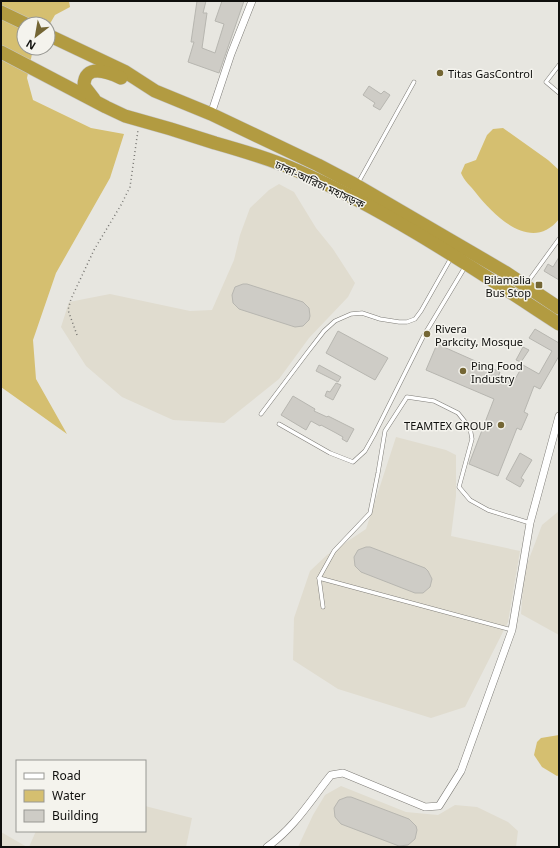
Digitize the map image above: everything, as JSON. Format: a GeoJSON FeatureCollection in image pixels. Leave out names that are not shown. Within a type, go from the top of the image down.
{"type":"FeatureCollection","features":[{"type":"Feature","properties":{"kind":"highway"},"geometry":{"type":"LineString","coordinates":[[1,12],[16,19]]}},
{"type":"Feature","properties":{"kind":"highway","name":"ঢাকা-আরিচা মহাসড়ক"},"geometry":{"type":"LineString","coordinates":[[56,38],[124,71],[155,91],[211,114],[356,185],[492,264],[559,308]]}},
{"type":"Feature","properties":{"kind":"highway","name":"ঢাকা-আরিচা মহাসড়ক"},"geometry":{"type":"LineString","coordinates":[[1,52],[125,116],[254,154],[297,171],[379,212],[466,264],[559,324]]}},
{"type":"Feature","properties":{"kind":"highway"},"geometry":{"type":"LineString","coordinates":[[106,107],[90,96],[84,86],[86,77],[93,72],[107,72],[155,91]]}},
{"type":"Feature","properties":{"kind":"street"},"geometry":{"type":"LineString","coordinates":[[211,114],[231,54],[252,1]]}},
{"type":"Feature","properties":{"kind":"street"},"geometry":{"type":"LineString","coordinates":[[267,847],[279,838],[297,820],[331,774],[343,773],[425,807],[439,806],[461,771],[512,630],[530,523],[559,416]]}},
{"type":"Feature","properties":{"kind":"lane"},"geometry":{"type":"LineString","coordinates":[[559,65],[546,82],[559,93]]}},
{"type":"Feature","properties":{"kind":"lane"},"geometry":{"type":"LineString","coordinates":[[356,185],[414,82]]}},
{"type":"Feature","properties":{"kind":"lane"},"geometry":{"type":"LineString","coordinates":[[525,286],[559,239]]}},
{"type":"Feature","properties":{"kind":"lane"},"geometry":{"type":"LineString","coordinates":[[261,414],[324,331],[335,321],[351,314],[362,313],[380,319],[399,322],[407,322],[415,319],[452,256]]}},
{"type":"Feature","properties":{"kind":"lane"},"geometry":{"type":"LineString","coordinates":[[279,424],[330,453],[353,462],[364,450],[374,435],[423,337],[466,264]]}},
{"type":"Feature","properties":{"kind":"lane"},"geometry":{"type":"LineString","coordinates":[[323,607],[319,578],[334,551],[370,513],[385,431],[408,397],[434,401],[458,413],[470,428],[472,439],[459,487],[470,500],[488,510],[530,523]]}},
{"type":"Feature","properties":{"kind":"lane"},"geometry":{"type":"LineString","coordinates":[[319,578],[512,630]]}},
{"type":"Feature","properties":{"kind":"path"},"geometry":{"type":"LineString","coordinates":[[77,335],[68,310],[71,299],[94,250],[130,187],[138,130],[141,120]]}},
{"type":"Feature","properties":{"kind":"shaded area"},"geometry":{"type":"Polygon","coordinates":[[[279,184],[294,192],[316,228],[333,249],[355,283],[348,297],[309,338],[279,379],[224,423],[173,420],[122,397],[86,366],[61,327],[69,302],[110,294],[190,311],[212,310],[234,260],[240,235],[250,208],[269,190],[279,184]]]}},
{"type":"Feature","properties":{"kind":"shaded area"},"geometry":{"type":"Polygon","coordinates":[[[396,437],[446,450],[456,455],[456,496],[451,536],[520,551],[508,622],[465,707],[431,718],[338,689],[293,660],[294,618],[310,571],[327,555],[366,529],[396,437]]]}},
{"type":"Feature","properties":{"kind":"shaded area"},"geometry":{"type":"Polygon","coordinates":[[[559,511],[559,635],[521,614],[524,572],[542,525],[559,511]]]}},
{"type":"Feature","properties":{"kind":"shaded area"},"geometry":{"type":"Polygon","coordinates":[[[341,786],[406,812],[438,815],[455,805],[477,807],[508,822],[518,831],[516,847],[298,847],[313,815],[325,795],[341,786]]]}},
{"type":"Feature","properties":{"kind":"shaded area"},"geometry":{"type":"Polygon","coordinates":[[[146,806],[192,818],[186,847],[29,847],[36,832],[146,832],[146,806]]]}},
{"type":"Feature","properties":{"kind":"shaded area"},"geometry":{"type":"Polygon","coordinates":[[[1,832],[27,847],[1,847],[1,832]]]}},
{"type":"Feature","properties":{"kind":"water"},"geometry":{"type":"Polygon","coordinates":[[[1,1],[69,1],[70,7],[54,16],[16,16],[16,56],[32,56],[27,78],[33,100],[91,128],[124,134],[110,178],[56,273],[33,340],[36,379],[67,434],[1,387],[1,1]]]}},
{"type":"Feature","properties":{"kind":"water"},"geometry":{"type":"Polygon","coordinates":[[[503,128],[548,160],[559,170],[559,219],[548,229],[537,233],[526,232],[514,228],[493,212],[462,176],[461,173],[465,164],[476,160],[487,135],[493,129],[503,128]]]}},
{"type":"Feature","properties":{"kind":"water"},"geometry":{"type":"Polygon","coordinates":[[[559,735],[559,775],[557,776],[542,767],[534,755],[537,742],[541,738],[559,735]]]}},
{"type":"Feature","properties":{"kind":"building"},"geometry":{"type":"Polygon","coordinates":[[[197,1],[206,1],[203,13],[207,13],[202,48],[215,53],[224,24],[215,21],[222,1],[244,1],[219,73],[188,62],[194,42],[191,42],[197,1]]]}},
{"type":"Feature","properties":{"kind":"building"},"geometry":{"type":"Polygon","coordinates":[[[369,86],[381,94],[384,91],[390,95],[380,110],[373,106],[375,103],[363,95],[369,86]]]}},
{"type":"Feature","properties":{"kind":"building"},"geometry":{"type":"Polygon","coordinates":[[[559,257],[559,280],[544,271],[548,264],[553,267],[559,257]]]}},
{"type":"Feature","properties":{"kind":"building"},"geometry":{"type":"Polygon","coordinates":[[[243,284],[303,302],[309,308],[309,320],[303,326],[295,327],[239,309],[233,303],[232,295],[235,287],[243,284]]]}},
{"type":"Feature","properties":{"kind":"building"},"geometry":{"type":"Polygon","coordinates":[[[535,329],[559,343],[559,356],[540,389],[534,386],[524,412],[528,414],[521,430],[517,428],[498,476],[469,464],[494,399],[426,370],[437,344],[500,372],[498,377],[513,383],[523,365],[539,374],[552,351],[529,338],[535,329]]]}},
{"type":"Feature","properties":{"kind":"building"},"geometry":{"type":"Polygon","coordinates":[[[338,331],[388,358],[375,380],[326,353],[338,331]]]}},
{"type":"Feature","properties":{"kind":"building"},"geometry":{"type":"Polygon","coordinates":[[[523,347],[529,350],[521,362],[516,360],[523,347]]]}},
{"type":"Feature","properties":{"kind":"building"},"geometry":{"type":"Polygon","coordinates":[[[319,365],[341,377],[338,382],[316,371],[319,365]]]}},
{"type":"Feature","properties":{"kind":"building"},"geometry":{"type":"Polygon","coordinates":[[[336,383],[341,385],[333,400],[325,396],[327,391],[330,392],[336,383]]]}},
{"type":"Feature","properties":{"kind":"building"},"geometry":{"type":"Polygon","coordinates":[[[293,396],[315,409],[314,411],[354,429],[347,442],[342,439],[343,437],[321,425],[320,426],[311,421],[306,430],[281,415],[293,396]]]}},
{"type":"Feature","properties":{"kind":"building"},"geometry":{"type":"Polygon","coordinates":[[[520,453],[532,460],[521,478],[524,480],[520,487],[506,479],[520,453]]]}},
{"type":"Feature","properties":{"kind":"building"},"geometry":{"type":"Polygon","coordinates":[[[370,547],[425,568],[432,579],[430,587],[423,593],[415,593],[361,572],[355,566],[354,557],[358,550],[370,547]]]}},
{"type":"Feature","properties":{"kind":"building"},"geometry":{"type":"Polygon","coordinates":[[[351,797],[409,819],[416,826],[417,830],[415,839],[408,845],[399,846],[341,824],[335,817],[334,808],[339,800],[351,797]]]}},
{"type":"Feature","properties":{"kind":"place","name":"Titas GasControl"},"geometry":{"type":"Point","coordinates":[440,73]}},
{"type":"Feature","properties":{"kind":"place","name":"Bilamalia Bus Stop"},"geometry":{"type":"Point","coordinates":[539,285]}},
{"type":"Feature","properties":{"kind":"place","name":"Rivera Parkcity, Mosque"},"geometry":{"type":"Point","coordinates":[427,334]}},
{"type":"Feature","properties":{"kind":"place","name":"Ping Food Industry"},"geometry":{"type":"Point","coordinates":[463,371]}},
{"type":"Feature","properties":{"kind":"place","name":"TEAMTEX GROUP"},"geometry":{"type":"Point","coordinates":[501,425]}}]}
